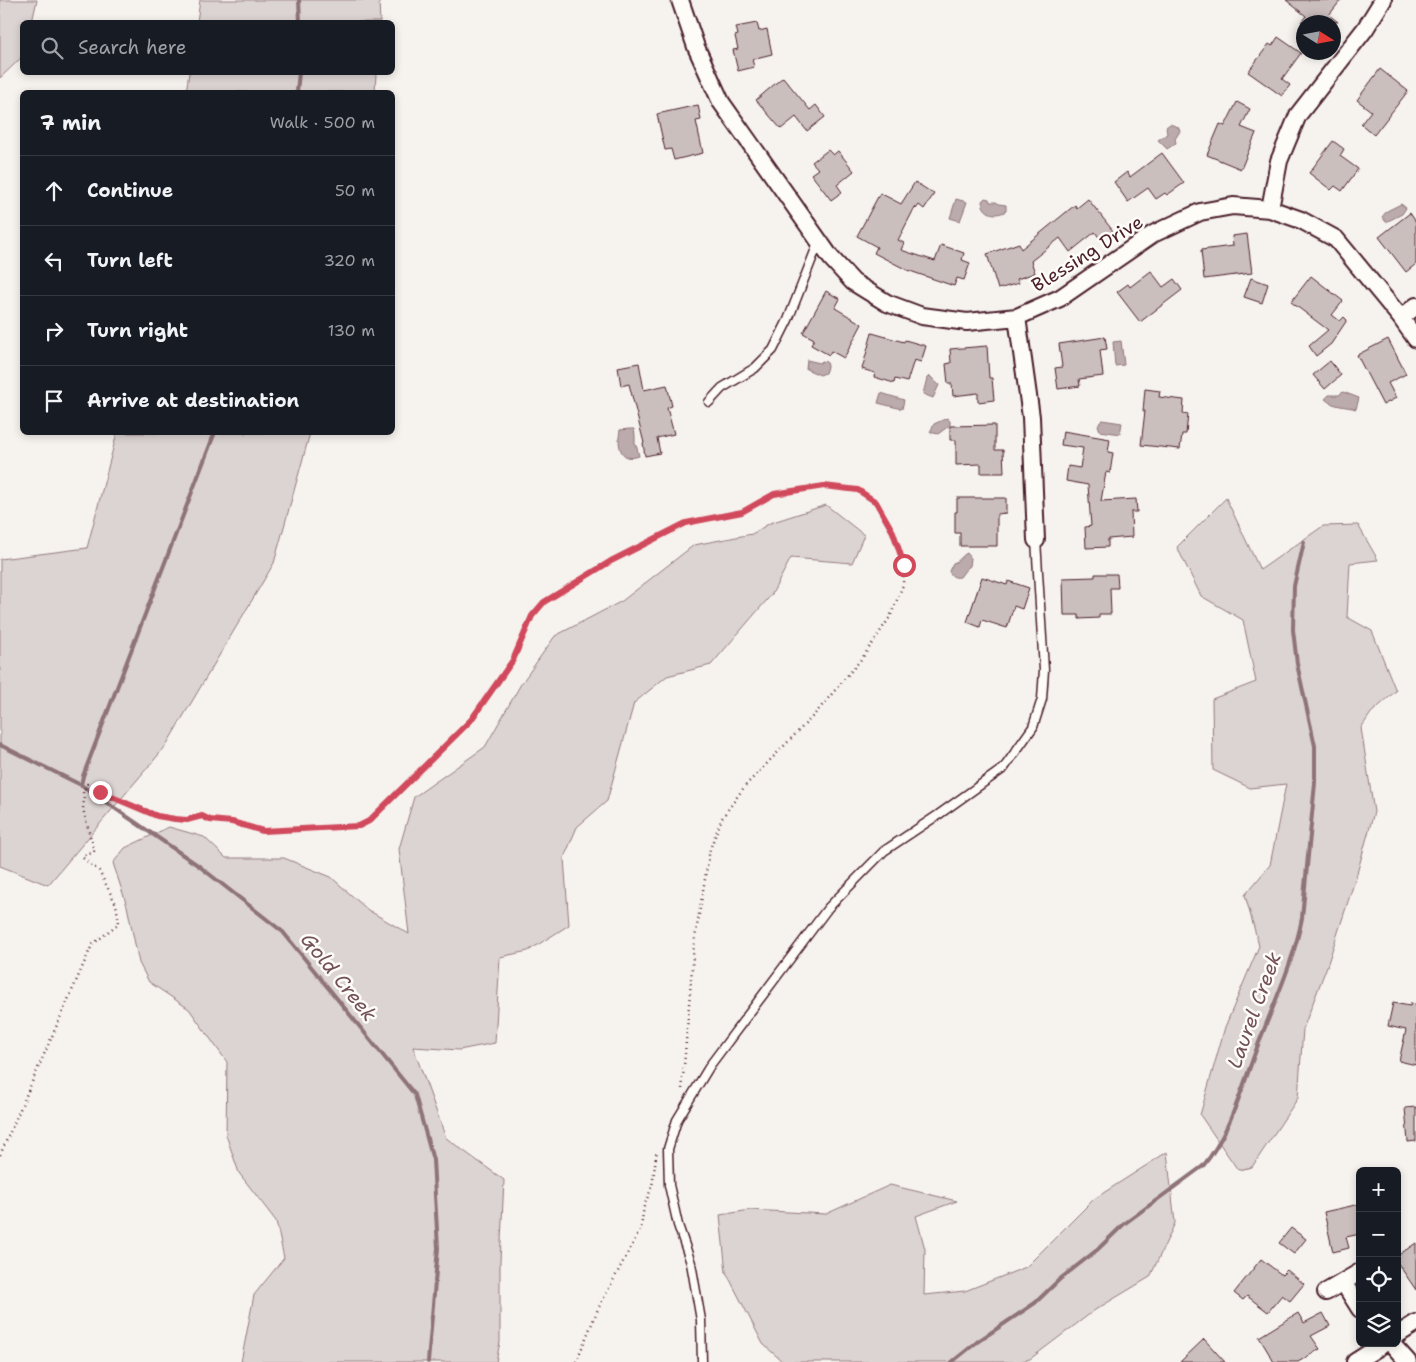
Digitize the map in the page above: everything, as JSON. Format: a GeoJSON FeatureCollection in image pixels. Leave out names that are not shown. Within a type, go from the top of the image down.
{"type":"FeatureCollection","features":[{"type":"Feature","properties":{"kind":"street","name":"Blessing Drive"},"geometry":{"type":"LineString","coordinates":[[680,0],[696,47],[721,102],[831,258],[853,282],[888,303],[922,316],[966,322],[1017,317],[1060,298],[1153,234],[1200,212],[1233,206],[1270,209],[1301,220],[1336,239],[1416,339]]}},
{"type":"Feature","properties":{"kind":"street"},"geometry":{"type":"LineString","coordinates":[[1270,209],[1279,161],[1298,115],[1365,30],[1383,0]]}},
{"type":"Feature","properties":{"kind":"street"},"geometry":{"type":"LineString","coordinates":[[1401,318],[1416,306]]}},
{"type":"Feature","properties":{"kind":"street"},"geometry":{"type":"LineString","coordinates":[[1017,317],[1031,418],[1036,540]]}},
{"type":"Feature","properties":{"kind":"street"},"geometry":{"type":"LineString","coordinates":[[1326,1292],[1356,1274]]}},
{"type":"Feature","properties":{"kind":"street"},"geometry":{"type":"LineString","coordinates":[[1343,1282],[1356,1303]]}},
{"type":"Feature","properties":{"kind":"street"},"geometry":{"type":"LineString","coordinates":[[1401,1332],[1416,1323]]}},
{"type":"Feature","properties":{"kind":"street"},"geometry":{"type":"LineString","coordinates":[[1355,1362],[1379,1347]]}},
{"type":"Feature","properties":{"kind":"street"},"geometry":{"type":"LineString","coordinates":[[1395,1347],[1408,1362]]}},
{"type":"Feature","properties":{"kind":"lane"},"geometry":{"type":"LineString","coordinates":[[709,402],[722,388],[754,368],[773,350],[788,320],[819,241]]}},
{"type":"Feature","properties":{"kind":"lane"},"geometry":{"type":"LineString","coordinates":[[702,1362],[701,1320],[691,1263],[678,1225],[669,1185],[668,1149],[678,1120],[711,1064],[828,908],[884,851],[1004,768],[1033,726],[1042,699],[1044,670],[1036,540]]}},
{"type":"Feature","properties":{"kind":"path"},"geometry":{"type":"LineString","coordinates":[[0,1155],[92,945],[120,924],[116,904],[99,871],[83,858],[84,855],[94,851],[83,809],[83,792],[87,784],[100,792],[145,809],[157,816],[175,819],[187,820],[202,816],[210,820],[232,822],[263,831],[359,826],[369,821],[471,720],[513,660],[532,616],[544,602],[611,561],[686,523],[742,512],[774,494],[824,486],[858,490],[876,502],[893,532],[904,565],[903,585],[890,617],[863,657],[814,714],[745,786],[722,818],[710,849],[694,944],[682,1094]]}},
{"type":"Feature","properties":{"kind":"path"},"geometry":{"type":"LineString","coordinates":[[576,1362],[598,1309],[641,1228],[644,1206],[652,1187],[658,1143]]}},
{"type":"Feature","properties":{"kind":"shaded area"},"geometry":{"type":"Polygon","coordinates":[[[0,0],[37,0],[32,20],[20,20],[20,59],[0,78],[0,0]]]}},
{"type":"Feature","properties":{"kind":"shaded area"},"geometry":{"type":"Polygon","coordinates":[[[200,0],[379,0],[380,20],[197,20],[200,0]]]}},
{"type":"Feature","properties":{"kind":"shaded area"},"geometry":{"type":"Polygon","coordinates":[[[189,75],[376,75],[375,90],[186,90],[189,75]]]}},
{"type":"Feature","properties":{"kind":"shaded area"},"geometry":{"type":"Polygon","coordinates":[[[1170,124],[1178,127],[1180,131],[1175,139],[1176,143],[1167,149],[1158,140],[1167,134],[1166,127],[1170,124]]]}},
{"type":"Feature","properties":{"kind":"shaded area"},"geometry":{"type":"Polygon","coordinates":[[[985,198],[989,199],[990,202],[1006,205],[1006,211],[994,214],[987,211],[982,201],[985,198]]]}},
{"type":"Feature","properties":{"kind":"shaded area"},"geometry":{"type":"Polygon","coordinates":[[[956,199],[967,202],[960,221],[950,218],[956,199]]]}},
{"type":"Feature","properties":{"kind":"shaded area"},"geometry":{"type":"Polygon","coordinates":[[[1401,204],[1406,208],[1402,214],[1386,222],[1382,217],[1387,211],[1401,204]]]}},
{"type":"Feature","properties":{"kind":"shaded area"},"geometry":{"type":"Polygon","coordinates":[[[1121,341],[1124,365],[1115,366],[1113,342],[1121,341]]]}},
{"type":"Feature","properties":{"kind":"shaded area"},"geometry":{"type":"Polygon","coordinates":[[[807,360],[820,363],[822,361],[826,362],[828,364],[825,373],[820,375],[806,369],[807,360]]]}},
{"type":"Feature","properties":{"kind":"shaded area"},"geometry":{"type":"Polygon","coordinates":[[[930,376],[939,385],[933,398],[923,394],[927,378],[930,376]]]}},
{"type":"Feature","properties":{"kind":"shaded area"},"geometry":{"type":"Polygon","coordinates":[[[1343,392],[1359,398],[1356,409],[1336,405],[1325,399],[1329,395],[1339,395],[1343,392]]]}},
{"type":"Feature","properties":{"kind":"shaded area"},"geometry":{"type":"Polygon","coordinates":[[[881,393],[904,400],[902,409],[878,403],[881,393]]]}},
{"type":"Feature","properties":{"kind":"shaded area"},"geometry":{"type":"Polygon","coordinates":[[[947,418],[950,421],[950,425],[938,434],[930,432],[934,424],[947,418]]]}},
{"type":"Feature","properties":{"kind":"shaded area"},"geometry":{"type":"Polygon","coordinates":[[[1102,420],[1122,423],[1120,434],[1100,431],[1098,425],[1102,420]]]}},
{"type":"Feature","properties":{"kind":"shaded area"},"geometry":{"type":"Polygon","coordinates":[[[634,429],[635,444],[639,456],[633,458],[624,455],[619,441],[620,430],[634,429]]]}},
{"type":"Feature","properties":{"kind":"shaded area"},"geometry":{"type":"Polygon","coordinates":[[[116,435],[309,435],[274,563],[165,747],[48,885],[0,866],[0,559],[87,548],[116,435]]]}},
{"type":"Feature","properties":{"kind":"shaded area"},"geometry":{"type":"Polygon","coordinates":[[[1226,498],[1260,570],[1323,526],[1358,525],[1378,560],[1350,563],[1347,617],[1372,631],[1396,691],[1371,713],[1361,728],[1374,812],[1356,877],[1327,966],[1303,1029],[1298,1098],[1252,1167],[1238,1170],[1200,1115],[1225,1027],[1259,946],[1245,895],[1270,865],[1286,784],[1250,788],[1213,770],[1212,699],[1256,682],[1243,620],[1201,596],[1177,547],[1226,498]]]}},
{"type":"Feature","properties":{"kind":"shaded area"},"geometry":{"type":"Polygon","coordinates":[[[826,505],[864,535],[852,563],[791,558],[772,594],[711,665],[667,676],[634,703],[607,801],[577,827],[564,858],[569,925],[528,951],[500,957],[495,1043],[459,1050],[413,1047],[446,1138],[504,1180],[500,1262],[500,1342],[496,1362],[241,1362],[254,1295],[284,1258],[276,1221],[239,1173],[226,1135],[227,1062],[189,1009],[149,982],[139,963],[127,906],[113,863],[125,848],[169,827],[204,837],[226,858],[284,858],[331,877],[368,910],[409,934],[399,849],[414,797],[485,747],[521,684],[555,636],[622,601],[694,545],[752,534],[770,523],[826,505]]]}},
{"type":"Feature","properties":{"kind":"shaded area"},"geometry":{"type":"Polygon","coordinates":[[[967,553],[971,558],[970,566],[960,577],[953,576],[949,571],[953,563],[967,553]]]}},
{"type":"Feature","properties":{"kind":"shaded area"},"geometry":{"type":"Polygon","coordinates":[[[1167,1152],[1175,1223],[1150,1277],[1095,1310],[1030,1359],[1018,1362],[783,1362],[763,1344],[726,1272],[720,1215],[750,1210],[826,1214],[890,1185],[957,1201],[916,1216],[925,1249],[924,1295],[965,1291],[1026,1267],[1094,1199],[1167,1152]]]}},
{"type":"Feature","properties":{"kind":"building"},"geometry":{"type":"Polygon","coordinates":[[[1286,0],[1341,0],[1329,15],[1305,15],[1286,0]]]}},
{"type":"Feature","properties":{"kind":"building"},"geometry":{"type":"Polygon","coordinates":[[[757,23],[759,31],[767,29],[772,54],[752,59],[754,67],[738,71],[733,50],[738,49],[735,36],[738,35],[736,27],[757,23]]]}},
{"type":"Feature","properties":{"kind":"building"},"geometry":{"type":"Polygon","coordinates":[[[1278,37],[1296,50],[1296,60],[1282,79],[1290,85],[1282,96],[1248,72],[1269,44],[1272,46],[1278,37]]]}},
{"type":"Feature","properties":{"kind":"building"},"geometry":{"type":"Polygon","coordinates":[[[1380,69],[1408,91],[1374,135],[1361,124],[1371,111],[1357,100],[1380,69]]]}},
{"type":"Feature","properties":{"kind":"building"},"geometry":{"type":"Polygon","coordinates":[[[783,77],[810,110],[816,105],[825,117],[807,131],[796,117],[781,129],[756,100],[783,77]]]}},
{"type":"Feature","properties":{"kind":"building"},"geometry":{"type":"Polygon","coordinates":[[[1237,102],[1250,109],[1241,127],[1256,133],[1241,169],[1207,155],[1220,124],[1225,126],[1237,102]]]}},
{"type":"Feature","properties":{"kind":"building"},"geometry":{"type":"Polygon","coordinates":[[[698,105],[701,120],[696,121],[703,153],[674,160],[671,149],[665,150],[657,114],[698,105]]]}},
{"type":"Feature","properties":{"kind":"building"},"geometry":{"type":"Polygon","coordinates":[[[1333,141],[1344,149],[1340,156],[1358,169],[1342,191],[1335,186],[1331,190],[1309,173],[1333,141]]]}},
{"type":"Feature","properties":{"kind":"building"},"geometry":{"type":"Polygon","coordinates":[[[828,150],[833,155],[838,151],[854,171],[837,185],[842,192],[831,200],[811,174],[818,169],[812,162],[828,150]]]}},
{"type":"Feature","properties":{"kind":"building"},"geometry":{"type":"Polygon","coordinates":[[[1162,153],[1184,183],[1167,195],[1165,193],[1156,199],[1148,188],[1128,202],[1114,182],[1127,172],[1130,177],[1162,153]]]}},
{"type":"Feature","properties":{"kind":"building"},"geometry":{"type":"Polygon","coordinates":[[[915,182],[934,194],[924,209],[919,205],[916,209],[915,207],[898,240],[904,243],[901,250],[935,261],[941,245],[964,253],[962,260],[970,263],[964,280],[957,278],[954,286],[907,270],[874,253],[877,247],[857,236],[880,193],[901,204],[915,182]]]}},
{"type":"Feature","properties":{"kind":"building"},"geometry":{"type":"Polygon","coordinates":[[[1088,199],[1113,231],[1101,240],[1095,232],[1070,252],[1060,238],[1031,261],[1035,273],[1017,279],[1019,283],[998,289],[987,254],[1019,243],[1021,249],[1075,205],[1077,208],[1088,199]]]}},
{"type":"Feature","properties":{"kind":"building"},"geometry":{"type":"Polygon","coordinates":[[[1410,213],[1416,222],[1416,264],[1406,272],[1379,237],[1410,213]]]}},
{"type":"Feature","properties":{"kind":"building"},"geometry":{"type":"Polygon","coordinates":[[[1247,234],[1252,273],[1204,279],[1201,250],[1233,246],[1232,236],[1247,234]]]}},
{"type":"Feature","properties":{"kind":"building"},"geometry":{"type":"Polygon","coordinates":[[[1151,271],[1163,287],[1174,279],[1182,290],[1140,322],[1117,292],[1128,284],[1130,287],[1151,271]]]}},
{"type":"Feature","properties":{"kind":"building"},"geometry":{"type":"Polygon","coordinates":[[[1311,276],[1343,301],[1332,315],[1340,321],[1344,317],[1347,320],[1331,344],[1316,356],[1309,346],[1328,330],[1291,302],[1311,276]]]}},
{"type":"Feature","properties":{"kind":"building"},"geometry":{"type":"Polygon","coordinates":[[[1251,278],[1268,284],[1262,303],[1244,297],[1251,278]]]}},
{"type":"Feature","properties":{"kind":"building"},"geometry":{"type":"Polygon","coordinates":[[[826,291],[840,299],[835,308],[862,324],[844,358],[831,351],[829,355],[811,345],[814,339],[803,333],[826,291]]]}},
{"type":"Feature","properties":{"kind":"building"},"geometry":{"type":"Polygon","coordinates":[[[872,333],[926,346],[921,362],[914,360],[907,382],[895,379],[894,383],[874,377],[875,373],[862,369],[872,333]]]}},
{"type":"Feature","properties":{"kind":"building"},"geometry":{"type":"Polygon","coordinates":[[[1105,337],[1107,349],[1100,350],[1103,376],[1079,379],[1080,386],[1058,389],[1055,368],[1062,367],[1059,344],[1105,337]]]}},
{"type":"Feature","properties":{"kind":"building"},"geometry":{"type":"Polygon","coordinates":[[[1388,339],[1406,374],[1388,383],[1396,398],[1383,405],[1357,355],[1388,339]]]}},
{"type":"Feature","properties":{"kind":"building"},"geometry":{"type":"Polygon","coordinates":[[[987,346],[989,378],[992,378],[994,400],[978,402],[978,393],[953,396],[952,384],[948,384],[946,364],[951,363],[950,349],[987,346]]]}},
{"type":"Feature","properties":{"kind":"building"},"geometry":{"type":"Polygon","coordinates":[[[1330,361],[1341,375],[1325,389],[1313,375],[1330,361]]]}},
{"type":"Feature","properties":{"kind":"building"},"geometry":{"type":"Polygon","coordinates":[[[639,363],[644,390],[667,385],[672,406],[667,408],[674,434],[657,438],[660,453],[645,456],[644,443],[629,384],[621,386],[618,367],[639,363]]]}},
{"type":"Feature","properties":{"kind":"building"},"geometry":{"type":"Polygon","coordinates":[[[1145,389],[1160,391],[1159,397],[1184,400],[1183,413],[1188,414],[1186,434],[1182,434],[1180,449],[1141,445],[1145,411],[1143,411],[1145,389]]]}},
{"type":"Feature","properties":{"kind":"building"},"geometry":{"type":"Polygon","coordinates":[[[995,425],[995,450],[1003,450],[1004,473],[981,473],[981,464],[956,465],[956,440],[950,440],[950,426],[995,425]]]}},
{"type":"Feature","properties":{"kind":"building"},"geometry":{"type":"Polygon","coordinates":[[[1063,431],[1110,439],[1108,452],[1113,453],[1110,473],[1106,472],[1101,501],[1136,499],[1137,512],[1131,512],[1132,537],[1108,539],[1108,547],[1086,548],[1085,527],[1091,526],[1088,485],[1066,481],[1068,466],[1080,468],[1083,448],[1061,445],[1063,431]]]}},
{"type":"Feature","properties":{"kind":"building"},"geometry":{"type":"Polygon","coordinates":[[[957,498],[1006,498],[1006,513],[997,514],[997,546],[960,546],[960,533],[955,533],[957,498]]]}},
{"type":"Feature","properties":{"kind":"building"},"geometry":{"type":"Polygon","coordinates":[[[1095,574],[1117,574],[1118,588],[1110,588],[1111,614],[1099,614],[1099,618],[1079,619],[1079,615],[1064,615],[1063,578],[1095,577],[1095,574]]]}},
{"type":"Feature","properties":{"kind":"building"},"geometry":{"type":"Polygon","coordinates":[[[982,577],[1007,585],[1008,581],[1029,588],[1022,609],[1014,606],[1007,628],[982,620],[980,627],[967,622],[982,577]]]}},
{"type":"Feature","properties":{"kind":"building"},"geometry":{"type":"Polygon","coordinates":[[[1393,1003],[1410,1006],[1411,1003],[1416,1004],[1416,1065],[1399,1061],[1406,1030],[1388,1026],[1393,1003]]]}},
{"type":"Feature","properties":{"kind":"building"},"geometry":{"type":"Polygon","coordinates":[[[1416,1107],[1416,1141],[1408,1142],[1405,1108],[1416,1107]]]}},
{"type":"Feature","properties":{"kind":"building"},"geometry":{"type":"Polygon","coordinates":[[[1356,1205],[1356,1235],[1346,1237],[1349,1248],[1333,1252],[1324,1212],[1356,1205]]]}},
{"type":"Feature","properties":{"kind":"building"},"geometry":{"type":"Polygon","coordinates":[[[1291,1228],[1306,1239],[1294,1254],[1279,1243],[1291,1228]]]}},
{"type":"Feature","properties":{"kind":"building"},"geometry":{"type":"Polygon","coordinates":[[[1416,1243],[1416,1290],[1401,1268],[1401,1253],[1416,1243]]]}},
{"type":"Feature","properties":{"kind":"building"},"geometry":{"type":"Polygon","coordinates":[[[1261,1259],[1282,1275],[1287,1270],[1304,1284],[1290,1301],[1282,1295],[1268,1312],[1247,1296],[1243,1300],[1234,1293],[1261,1259]]]}},
{"type":"Feature","properties":{"kind":"building"},"geometry":{"type":"Polygon","coordinates":[[[1298,1313],[1304,1323],[1323,1313],[1330,1326],[1311,1336],[1320,1349],[1298,1362],[1274,1362],[1259,1337],[1298,1313]]]}},
{"type":"Feature","properties":{"kind":"building"},"geometry":{"type":"Polygon","coordinates":[[[1204,1339],[1225,1362],[1180,1362],[1204,1339]]]}},
{"type":"Feature","properties":{"kind":"waterway"},"geometry":{"type":"LineString","coordinates":[[299,0],[300,20]]}},
{"type":"Feature","properties":{"kind":"waterway"},"geometry":{"type":"LineString","coordinates":[[297,90],[299,75]]}},
{"type":"Feature","properties":{"kind":"waterway"},"geometry":{"type":"LineString","coordinates":[[81,785],[214,435]]}},
{"type":"Feature","properties":{"kind":"waterway","name":"Laurel Creek"},"geometry":{"type":"LineString","coordinates":[[952,1362],[977,1342],[1035,1303],[1060,1279],[1097,1250],[1124,1224],[1203,1166],[1221,1139],[1235,1108],[1289,966],[1302,918],[1315,783],[1315,746],[1297,664],[1293,630],[1294,586],[1304,542]]}},
{"type":"Feature","properties":{"kind":"waterway","name":"Gold Creek"},"geometry":{"type":"LineString","coordinates":[[0,745],[81,785],[199,866],[283,932],[415,1095],[433,1160],[438,1248],[428,1362]]}},
{"type":"Feature","properties":{"kind":"route"},"geometry":{"type":"LineString","coordinates":[[100,792],[145,809],[157,816],[187,820],[202,816],[210,820],[232,822],[263,831],[359,826],[369,821],[471,720],[513,660],[532,616],[544,602],[611,561],[686,523],[742,512],[774,494],[824,486],[858,490],[876,502],[893,532],[904,565]]}}]}
